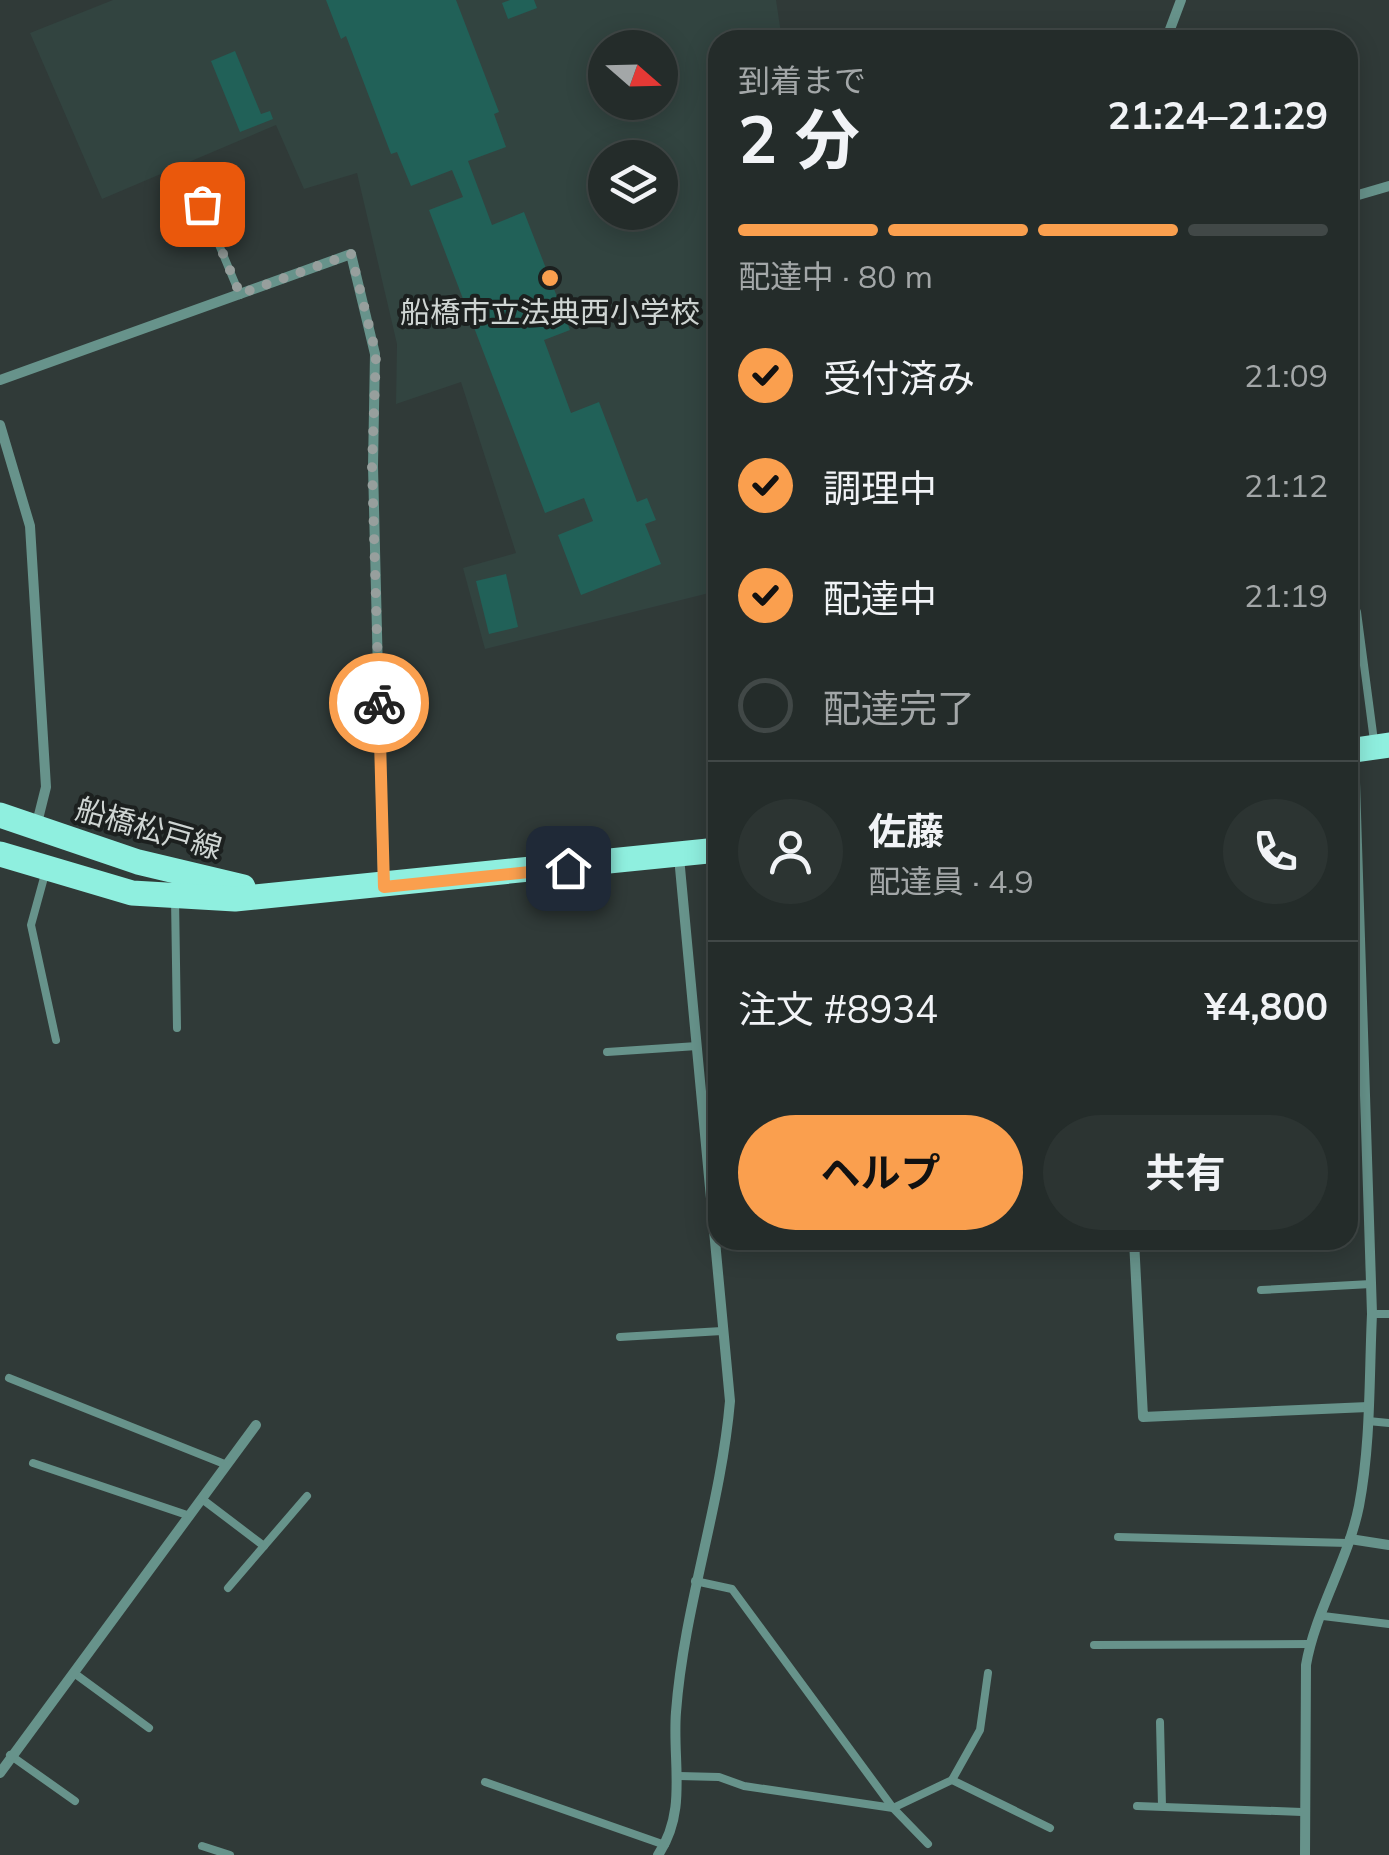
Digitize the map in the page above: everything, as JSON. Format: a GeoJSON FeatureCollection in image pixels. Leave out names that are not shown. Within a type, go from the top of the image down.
{"type":"FeatureCollection","features":[{"type":"Feature","properties":{"kind":"main road","name":"船橋松戸線"},"geometry":{"type":"LineString","coordinates":[[0,816],[202,880],[282,894]]}},
{"type":"Feature","properties":{"kind":"main road","name":"船橋松戸線"},"geometry":{"type":"LineString","coordinates":[[0,854],[132,892],[175,898],[384,887],[708,852]]}},
{"type":"Feature","properties":{"kind":"street"},"geometry":{"type":"LineString","coordinates":[[1170,30],[1181,0]]}},
{"type":"Feature","properties":{"kind":"street"},"geometry":{"type":"LineString","coordinates":[[1358,195],[1389,186]]}},
{"type":"Feature","properties":{"kind":"street"},"geometry":{"type":"LineString","coordinates":[[0,380],[351,254],[376,354],[372,466],[384,887]]}},
{"type":"Feature","properties":{"kind":"street"},"geometry":{"type":"LineString","coordinates":[[0,425],[4,452],[30,526],[46,787],[36,828]]}},
{"type":"Feature","properties":{"kind":"street"},"geometry":{"type":"LineString","coordinates":[[1305,1855],[1302,1812],[1310,1644],[1324,1616],[1359,1505],[1368,1421],[1372,1314],[1366,748]]}},
{"type":"Feature","properties":{"kind":"street"},"geometry":{"type":"LineString","coordinates":[[679,856],[708,1130]]}},
{"type":"Feature","properties":{"kind":"street"},"geometry":{"type":"LineString","coordinates":[[661,1850],[672,1828],[679,1776],[675,1715],[695,1581],[725,1460],[730,1400],[717,1250]]}},
{"type":"Feature","properties":{"kind":"street"},"geometry":{"type":"LineString","coordinates":[[1135,1250],[1143,1416],[1368,1406]]}},
{"type":"Feature","properties":{"kind":"street"},"geometry":{"type":"LineString","coordinates":[[0,1773],[256,1425]]}},
{"type":"Feature","properties":{"kind":"street"},"geometry":{"type":"LineString","coordinates":[[1349,1541],[1389,1544]]}},
{"type":"Feature","properties":{"kind":"lane"},"geometry":{"type":"LineString","coordinates":[[202,204],[240,294]]}},
{"type":"Feature","properties":{"kind":"lane"},"geometry":{"type":"LineString","coordinates":[[1358,627],[1366,748]]}},
{"type":"Feature","properties":{"kind":"lane"},"geometry":{"type":"LineString","coordinates":[[46,868],[31,925],[56,1040]]}},
{"type":"Feature","properties":{"kind":"lane"},"geometry":{"type":"LineString","coordinates":[[175,898],[177,1028]]}},
{"type":"Feature","properties":{"kind":"lane"},"geometry":{"type":"LineString","coordinates":[[607,1052],[698,1046]]}},
{"type":"Feature","properties":{"kind":"lane"},"geometry":{"type":"LineString","coordinates":[[1261,1290],[1371,1284]]}},
{"type":"Feature","properties":{"kind":"lane"},"geometry":{"type":"LineString","coordinates":[[1372,1314],[1389,1314]]}},
{"type":"Feature","properties":{"kind":"lane"},"geometry":{"type":"LineString","coordinates":[[620,1337],[722,1331]]}},
{"type":"Feature","properties":{"kind":"lane"},"geometry":{"type":"LineString","coordinates":[[9,1378],[226,1466]]}},
{"type":"Feature","properties":{"kind":"lane"},"geometry":{"type":"LineString","coordinates":[[1368,1421],[1389,1422]]}},
{"type":"Feature","properties":{"kind":"lane"},"geometry":{"type":"LineString","coordinates":[[33,1463],[190,1516]]}},
{"type":"Feature","properties":{"kind":"lane"},"geometry":{"type":"LineString","coordinates":[[228,1588],[307,1496]]}},
{"type":"Feature","properties":{"kind":"lane"},"geometry":{"type":"LineString","coordinates":[[202,1499],[264,1546]]}},
{"type":"Feature","properties":{"kind":"lane"},"geometry":{"type":"LineString","coordinates":[[1118,1538],[1349,1541]]}},
{"type":"Feature","properties":{"kind":"lane"},"geometry":{"type":"LineString","coordinates":[[695,1581],[732,1589],[893,1808],[928,1844]]}},
{"type":"Feature","properties":{"kind":"lane"},"geometry":{"type":"LineString","coordinates":[[1324,1616],[1389,1624]]}},
{"type":"Feature","properties":{"kind":"lane"},"geometry":{"type":"LineString","coordinates":[[1094,1645],[1310,1644]]}},
{"type":"Feature","properties":{"kind":"lane"},"geometry":{"type":"LineString","coordinates":[[74,1672],[149,1728]]}},
{"type":"Feature","properties":{"kind":"lane"},"geometry":{"type":"LineString","coordinates":[[679,1776],[719,1777],[744,1786],[893,1808],[952,1780],[980,1730],[988,1674]]}},
{"type":"Feature","properties":{"kind":"lane"},"geometry":{"type":"LineString","coordinates":[[1160,1722],[1162,1806]]}},
{"type":"Feature","properties":{"kind":"lane"},"geometry":{"type":"LineString","coordinates":[[10,1755],[76,1801]]}},
{"type":"Feature","properties":{"kind":"lane"},"geometry":{"type":"LineString","coordinates":[[952,1780],[1050,1828]]}},
{"type":"Feature","properties":{"kind":"lane"},"geometry":{"type":"LineString","coordinates":[[486,1782],[661,1850]]}},
{"type":"Feature","properties":{"kind":"lane"},"geometry":{"type":"LineString","coordinates":[[1137,1806],[1302,1812]]}},
{"type":"Feature","properties":{"kind":"lane"},"geometry":{"type":"LineString","coordinates":[[202,1846],[230,1855]]}},
{"type":"Feature","properties":{"kind":"shaded area","name":"船橋市立法典西小学校"},"geometry":{"type":"Polygon","coordinates":[[[113,0],[776,0],[780,30],[708,30],[708,593],[485,649],[463,568],[516,553],[461,382],[396,404],[397,344],[357,173],[304,189],[276,125],[102,199],[30,33],[113,0]]]}},
{"type":"Feature","properties":{"kind":"building"},"geometry":{"type":"Polygon","coordinates":[[[326,0],[456,0],[499,112],[494,114],[506,147],[468,161],[492,225],[524,212],[570,330],[544,340],[571,413],[599,402],[637,502],[647,498],[656,520],[645,524],[661,564],[581,595],[558,535],[593,521],[584,498],[545,513],[429,210],[463,197],[452,170],[411,186],[397,152],[391,154],[346,36],[341,39],[326,0]]]}},
{"type":"Feature","properties":{"kind":"building"},"geometry":{"type":"Polygon","coordinates":[[[534,0],[537,8],[508,19],[502,3],[534,0]]]}},
{"type":"Feature","properties":{"kind":"building"},"geometry":{"type":"Polygon","coordinates":[[[235,51],[261,114],[270,111],[273,119],[240,132],[211,61],[235,51]]]}},
{"type":"Feature","properties":{"kind":"building"},"geometry":{"type":"Polygon","coordinates":[[[506,574],[518,627],[489,634],[476,581],[506,574]]]}},
{"type":"Feature","properties":{"kind":"way so far"},"geometry":{"type":"LineString","coordinates":[[202,204],[240,294],[351,254],[376,354],[372,466],[379,703]]}},
{"type":"Feature","properties":{"kind":"place","name":"船橋市立法典西小学校"},"geometry":{"type":"Point","coordinates":[550,278]}},
{"type":"Feature","properties":{"kind":"route"},"geometry":{"type":"LineString","coordinates":[[379,703],[384,887],[568,868]]}}]}
